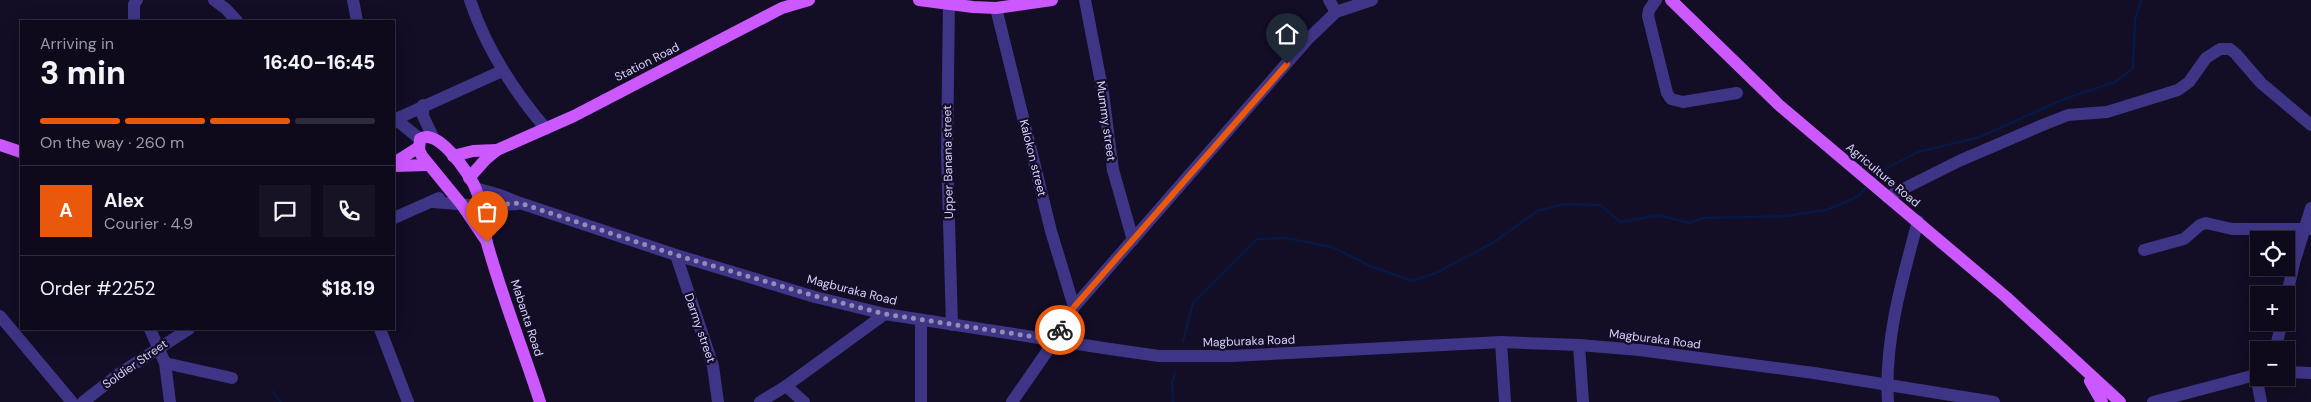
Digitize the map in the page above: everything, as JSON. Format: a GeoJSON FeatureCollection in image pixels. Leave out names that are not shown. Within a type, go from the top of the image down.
{"type":"FeatureCollection","features":[{"type":"Feature","properties":{"kind":"main road","name":"Station Road"},"geometry":{"type":"LineString","coordinates":[[472,183],[485,160],[497,150],[546,129],[793,2],[809,0]]}},
{"type":"Feature","properties":{"kind":"main road"},"geometry":{"type":"LineString","coordinates":[[919,0],[996,8],[1052,0]]}},
{"type":"Feature","properties":{"kind":"main road","name":"Agriculture Road"},"geometry":{"type":"LineString","coordinates":[[1670,0],[1778,105],[2006,297],[2120,402]]}},
{"type":"Feature","properties":{"kind":"main road"},"geometry":{"type":"LineString","coordinates":[[424,141],[454,156],[472,183],[481,206],[487,242]]}},
{"type":"Feature","properties":{"kind":"main road"},"geometry":{"type":"LineString","coordinates":[[395,163],[424,141]]}},
{"type":"Feature","properties":{"kind":"main road"},"geometry":{"type":"LineString","coordinates":[[424,141],[428,165],[462,205],[487,242]]}},
{"type":"Feature","properties":{"kind":"main road"},"geometry":{"type":"LineString","coordinates":[[0,145],[20,152]]}},
{"type":"Feature","properties":{"kind":"main road","name":"Station Road"},"geometry":{"type":"LineString","coordinates":[[454,156],[473,151],[497,150]]}},
{"type":"Feature","properties":{"kind":"main road"},"geometry":{"type":"LineString","coordinates":[[395,164],[428,165]]}},
{"type":"Feature","properties":{"kind":"main road","name":"Mabanta Road"},"geometry":{"type":"LineString","coordinates":[[487,242],[540,402]]}},
{"type":"Feature","properties":{"kind":"main road","name":"Agriculture Road"},"geometry":{"type":"LineString","coordinates":[[2082,368],[2102,402]]}},
{"type":"Feature","properties":{"kind":"street"},"geometry":{"type":"LineString","coordinates":[[214,0],[236,20]]}},
{"type":"Feature","properties":{"kind":"street"},"geometry":{"type":"LineString","coordinates":[[353,0],[356,20]]}},
{"type":"Feature","properties":{"kind":"street"},"geometry":{"type":"LineString","coordinates":[[470,0],[484,36],[502,71],[520,99],[546,129]]}},
{"type":"Feature","properties":{"kind":"street"},"geometry":{"type":"LineString","coordinates":[[772,13],[776,0]]}},
{"type":"Feature","properties":{"kind":"street","name":"Mummy street"},"geometry":{"type":"LineString","coordinates":[[1085,0],[1103,93],[1113,170],[1133,240]]}},
{"type":"Feature","properties":{"kind":"street"},"geometry":{"type":"LineString","coordinates":[[1329,0],[1336,12]]}},
{"type":"Feature","properties":{"kind":"street"},"geometry":{"type":"LineString","coordinates":[[1012,402],[1055,340],[1074,307],[1307,40],[1336,12],[1372,0]]}},
{"type":"Feature","properties":{"kind":"street"},"geometry":{"type":"LineString","coordinates":[[1656,0],[1649,10],[1648,16],[1667,93],[1671,99],[1683,102],[1737,93]]}},
{"type":"Feature","properties":{"kind":"street"},"geometry":{"type":"LineString","coordinates":[[132,2],[134,20]]}},
{"type":"Feature","properties":{"kind":"street","name":"Upper Banana street"},"geometry":{"type":"LineString","coordinates":[[949,2],[947,153],[952,325]]}},
{"type":"Feature","properties":{"kind":"street","name":"Kalokon street"},"geometry":{"type":"LineString","coordinates":[[996,8],[1051,231],[1074,307]]}},
{"type":"Feature","properties":{"kind":"street"},"geometry":{"type":"LineString","coordinates":[[1884,195],[2045,124],[2068,116],[2107,112],[2178,90],[2188,82],[2206,58],[2220,48],[2230,49],[2236,54],[2267,88],[2311,125]]}},
{"type":"Feature","properties":{"kind":"street"},"geometry":{"type":"LineString","coordinates":[[424,141],[395,118],[502,71]]}},
{"type":"Feature","properties":{"kind":"street"},"geometry":{"type":"LineString","coordinates":[[423,105],[424,141]]}},
{"type":"Feature","properties":{"kind":"street","name":"Magburaka Road"},"geometry":{"type":"LineString","coordinates":[[472,183],[520,203],[676,255],[815,296],[885,314],[1110,350],[1181,356],[1232,356],[1501,342],[1579,345],[1639,350],[1804,372],[1994,402]]}},
{"type":"Feature","properties":{"kind":"street"},"geometry":{"type":"LineString","coordinates":[[395,218],[434,202],[450,190]]}},
{"type":"Feature","properties":{"kind":"street"},"geometry":{"type":"LineString","coordinates":[[434,202],[462,205]]}},
{"type":"Feature","properties":{"kind":"street","name":"Magburaka Road"},"geometry":{"type":"LineString","coordinates":[[462,205],[481,206],[520,203]]}},
{"type":"Feature","properties":{"kind":"street"},"geometry":{"type":"LineString","coordinates":[[2289,286],[2294,263],[2308,229],[2311,208]]}},
{"type":"Feature","properties":{"kind":"street"},"geometry":{"type":"LineString","coordinates":[[1888,402],[1888,354],[1900,289],[1918,221]]}},
{"type":"Feature","properties":{"kind":"street"},"geometry":{"type":"LineString","coordinates":[[2144,250],[2184,239],[2200,225],[2206,223],[2232,229],[2308,229]]}},
{"type":"Feature","properties":{"kind":"street","name":"Darmy street"},"geometry":{"type":"LineString","coordinates":[[676,255],[713,366],[718,402]]}},
{"type":"Feature","properties":{"kind":"street"},"geometry":{"type":"LineString","coordinates":[[760,402],[786,386],[885,314]]}},
{"type":"Feature","properties":{"kind":"street"},"geometry":{"type":"LineString","coordinates":[[0,316],[72,402]]}},
{"type":"Feature","properties":{"kind":"street"},"geometry":{"type":"LineString","coordinates":[[921,320],[921,402]]}},
{"type":"Feature","properties":{"kind":"street"},"geometry":{"type":"LineString","coordinates":[[151,330],[165,362],[170,402]]}},
{"type":"Feature","properties":{"kind":"street","name":"Soldier Street"},"geometry":{"type":"LineString","coordinates":[[83,402],[159,346],[187,330]]}},
{"type":"Feature","properties":{"kind":"street"},"geometry":{"type":"LineString","coordinates":[[380,330],[408,402]]}},
{"type":"Feature","properties":{"kind":"street"},"geometry":{"type":"LineString","coordinates":[[1501,342],[1505,402]]}},
{"type":"Feature","properties":{"kind":"street"},"geometry":{"type":"LineString","coordinates":[[1579,345],[1583,402]]}},
{"type":"Feature","properties":{"kind":"street"},"geometry":{"type":"LineString","coordinates":[[165,362],[232,378]]}},
{"type":"Feature","properties":{"kind":"street"},"geometry":{"type":"LineString","coordinates":[[2295,372],[2311,372]]}},
{"type":"Feature","properties":{"kind":"street"},"geometry":{"type":"LineString","coordinates":[[2153,402],[2178,398],[2250,376]]}},
{"type":"Feature","properties":{"kind":"street"},"geometry":{"type":"LineString","coordinates":[[786,386],[804,402]]}},
{"type":"Feature","properties":{"kind":"street"},"geometry":{"type":"LineString","coordinates":[[2259,386],[2261,402]]}},
{"type":"Feature","properties":{"kind":"waterway"},"geometry":{"type":"LineString","coordinates":[[1874,179],[1883,170],[1918,152],[1980,137],[2064,99],[2115,82],[2133,68],[2135,19],[2141,0]]}},
{"type":"Feature","properties":{"kind":"waterway"},"geometry":{"type":"LineString","coordinates":[[1183,341],[1193,303],[1257,239],[1286,238],[1332,247],[1370,266],[1412,281],[1436,273],[1496,241],[1537,211],[1565,204],[1600,205],[1621,222],[1659,215],[1689,223],[1704,218],[1786,216],[1826,210],[1857,197],[1869,185]]}},
{"type":"Feature","properties":{"kind":"waterway"},"geometry":{"type":"LineString","coordinates":[[1173,402],[1172,382],[1175,372]]}},
{"type":"Feature","properties":{"kind":"waterway"},"geometry":{"type":"LineString","coordinates":[[272,391],[281,402]]}},
{"type":"Feature","properties":{"kind":"way so far"},"geometry":{"type":"LineString","coordinates":[[487,242],[481,206],[520,203],[676,255],[815,296],[885,314],[1055,340],[1060,330]]}},
{"type":"Feature","properties":{"kind":"route"},"geometry":{"type":"LineString","coordinates":[[1060,330],[1074,307],[1287,64]]}}]}
